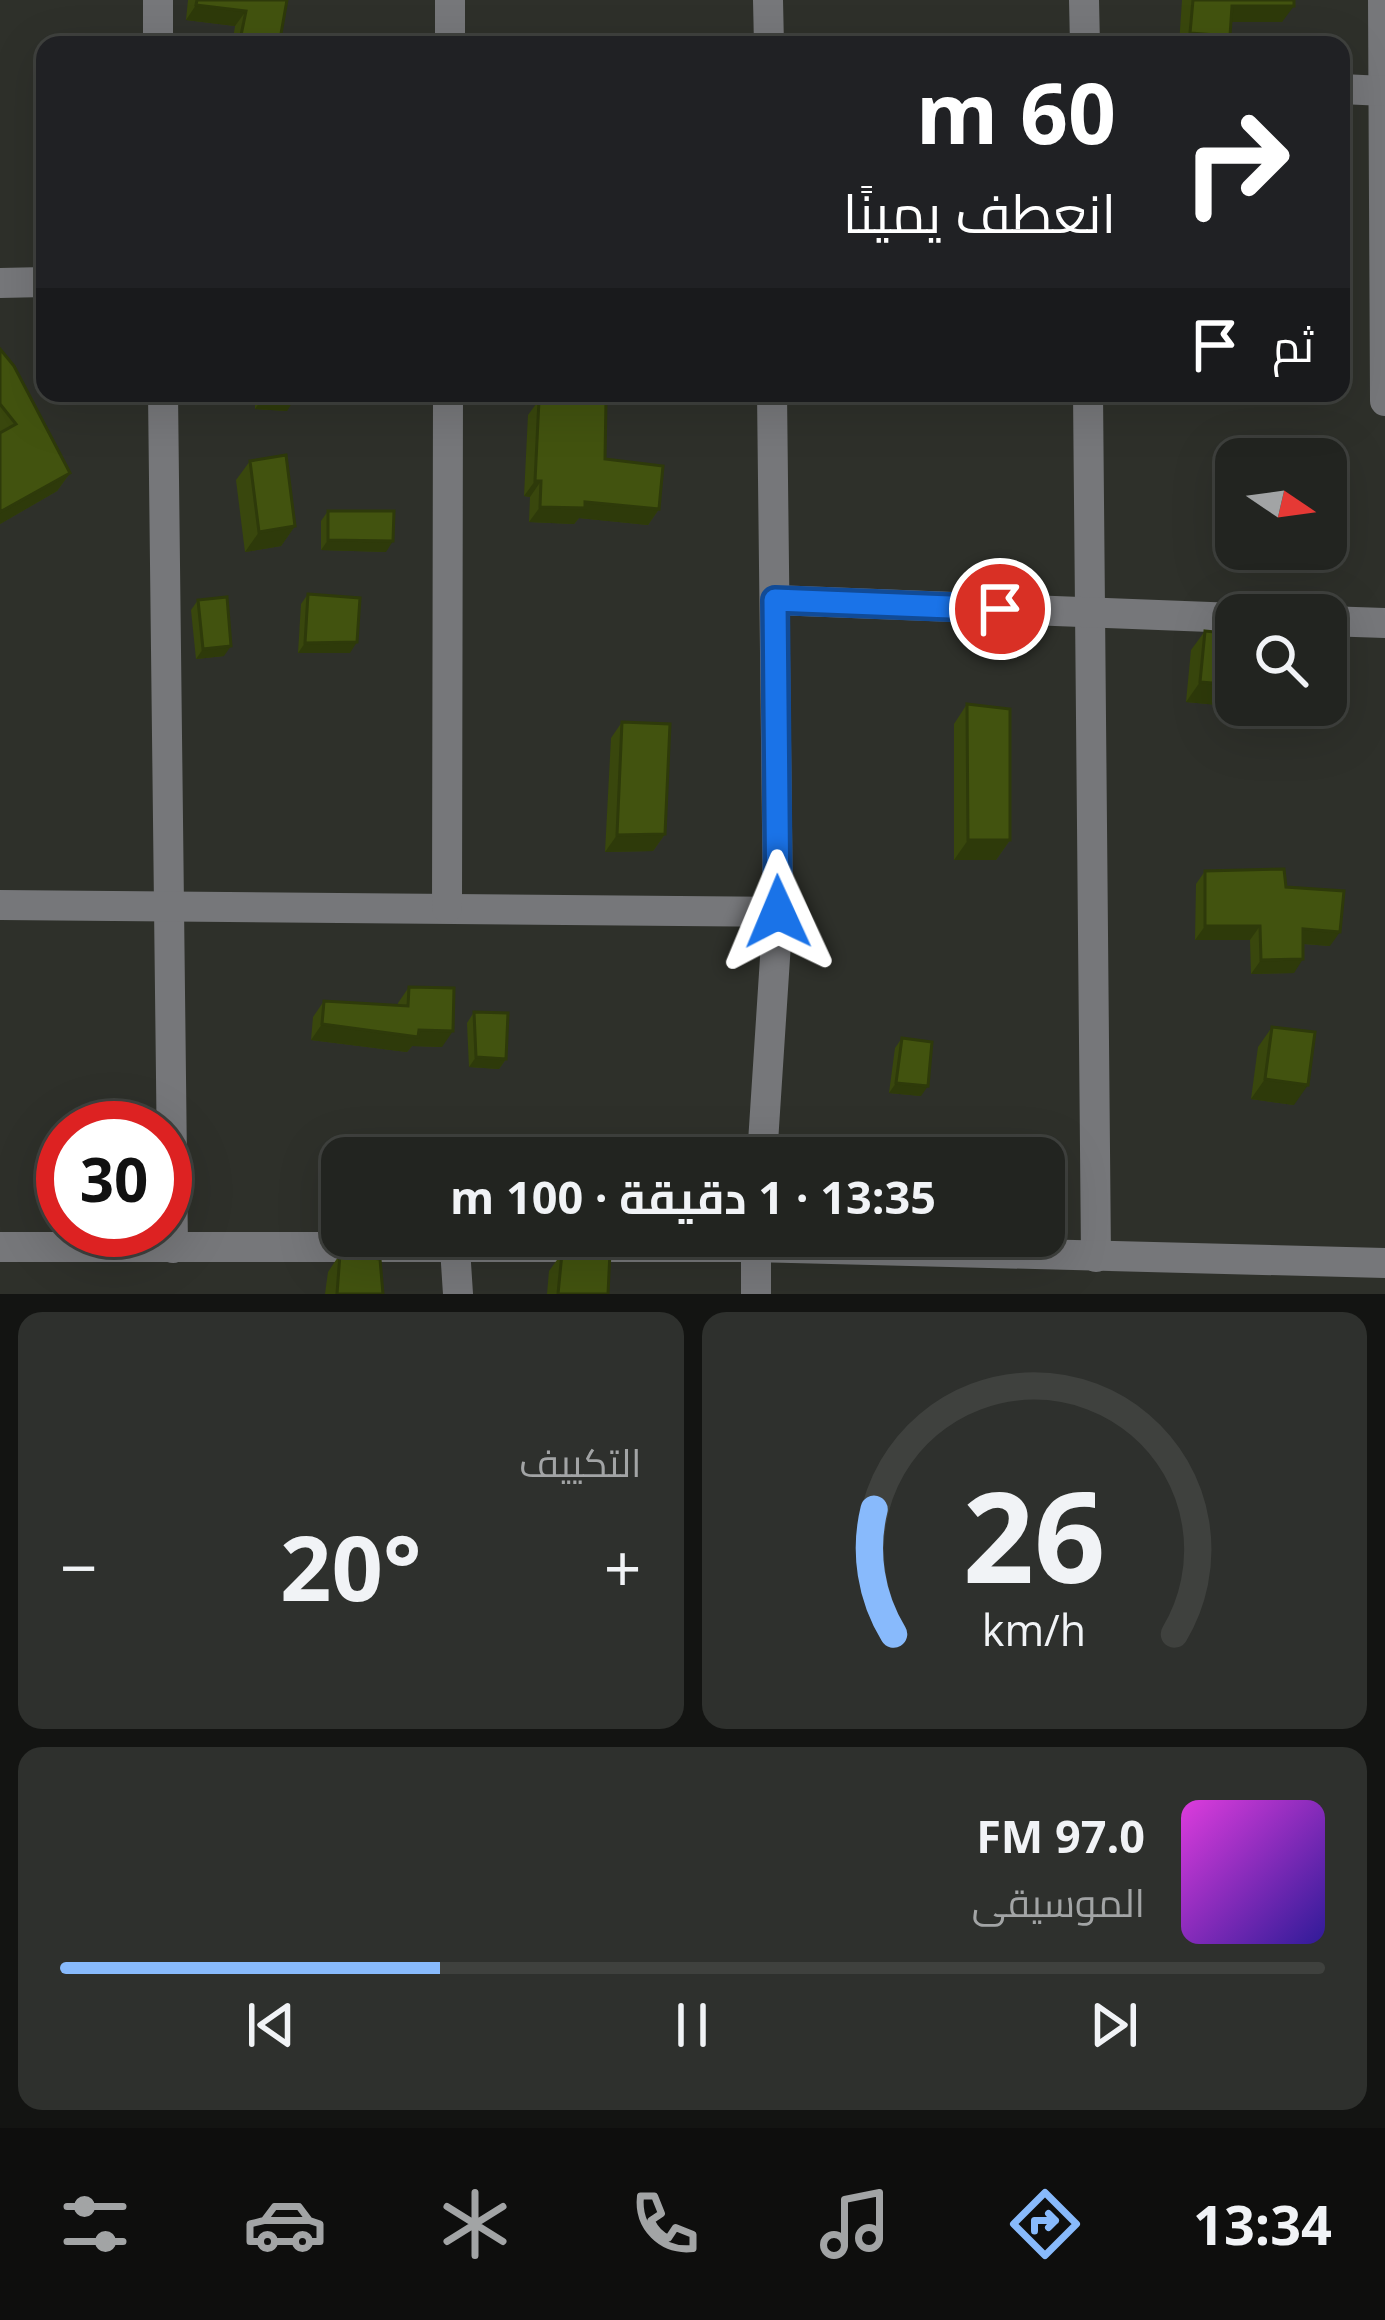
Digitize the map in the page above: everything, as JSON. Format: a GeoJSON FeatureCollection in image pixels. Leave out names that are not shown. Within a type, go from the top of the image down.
{"type":"FeatureCollection","features":[{"type":"Feature","properties":{"kind":"street"},"geometry":{"type":"LineString","coordinates":[[158,0],[158,36]]}},
{"type":"Feature","properties":{"kind":"street"},"geometry":{"type":"LineString","coordinates":[[450,0],[450,36]]}},
{"type":"Feature","properties":{"kind":"street"},"geometry":{"type":"LineString","coordinates":[[768,0],[769,36]]}},
{"type":"Feature","properties":{"kind":"street"},"geometry":{"type":"LineString","coordinates":[[1084,0],[1085,36]]}},
{"type":"Feature","properties":{"kind":"street"},"geometry":{"type":"LineString","coordinates":[[1383,0],[1385,401]]}},
{"type":"Feature","properties":{"kind":"street"},"geometry":{"type":"LineString","coordinates":[[1350,89],[1384,91]]}},
{"type":"Feature","properties":{"kind":"street"},"geometry":{"type":"LineString","coordinates":[[0,283],[36,282]]}},
{"type":"Feature","properties":{"kind":"street"},"geometry":{"type":"LineString","coordinates":[[163,402],[171,1101]]}},
{"type":"Feature","properties":{"kind":"street"},"geometry":{"type":"LineString","coordinates":[[447,908],[448,402]]}},
{"type":"Feature","properties":{"kind":"street"},"geometry":{"type":"LineString","coordinates":[[763,1137],[778,912],[772,402]]}},
{"type":"Feature","properties":{"kind":"street"},"geometry":{"type":"LineString","coordinates":[[1088,402],[1096,1257]]}},
{"type":"Feature","properties":{"kind":"street"},"geometry":{"type":"LineString","coordinates":[[775,600],[1215,617]]}},
{"type":"Feature","properties":{"kind":"street"},"geometry":{"type":"LineString","coordinates":[[1347,622],[1385,623]]}},
{"type":"Feature","properties":{"kind":"street"},"geometry":{"type":"LineString","coordinates":[[0,904],[778,912]]}},
{"type":"Feature","properties":{"kind":"street"},"geometry":{"type":"LineString","coordinates":[[0,1247],[36,1247]]}},
{"type":"Feature","properties":{"kind":"street"},"geometry":{"type":"LineString","coordinates":[[192,1248],[321,1247]]}},
{"type":"Feature","properties":{"kind":"street"},"geometry":{"type":"LineString","coordinates":[[1065,1256],[1385,1262]]}},
{"type":"Feature","properties":{"kind":"street"},"geometry":{"type":"LineString","coordinates":[[456,1257],[458,1294]]}},
{"type":"Feature","properties":{"kind":"street"},"geometry":{"type":"LineString","coordinates":[[756,1257],[756,1294]]}},
{"type":"Feature","properties":{"kind":"building"},"geometry":{"type":"Polygon","coordinates":[[[197,0],[287,0],[281,36],[241,36],[246,11],[196,5],[197,0]]]}},
{"type":"Feature","properties":{"kind":"building"},"geometry":{"type":"Polygon","coordinates":[[[1193,0],[1294,0],[1294,6],[1232,6],[1230,36],[1190,33],[1193,0]]]}},
{"type":"Feature","properties":{"kind":"building"},"geometry":{"type":"Polygon","coordinates":[[[0,349],[14,366],[70,473],[0,512],[0,433],[16,424],[0,404],[0,349]]]}},
{"type":"Feature","properties":{"kind":"building"},"geometry":{"type":"Polygon","coordinates":[[[539,402],[606,402],[605,459],[663,466],[659,509],[585,502],[585,508],[540,507],[541,481],[535,481],[539,402]]]}},
{"type":"Feature","properties":{"kind":"building"},"geometry":{"type":"Polygon","coordinates":[[[286,455],[295,526],[259,532],[250,461],[286,455]]]}},
{"type":"Feature","properties":{"kind":"building"},"geometry":{"type":"Polygon","coordinates":[[[328,511],[394,511],[393,541],[328,540],[328,511]]]}},
{"type":"Feature","properties":{"kind":"building"},"geometry":{"type":"Polygon","coordinates":[[[308,594],[360,598],[357,642],[305,643],[308,594]]]}},
{"type":"Feature","properties":{"kind":"building"},"geometry":{"type":"Polygon","coordinates":[[[227,597],[231,646],[203,649],[198,600],[227,597]]]}},
{"type":"Feature","properties":{"kind":"building"},"geometry":{"type":"Polygon","coordinates":[[[1205,631],[1215,632],[1215,683],[1200,682],[1205,631]]]}},
{"type":"Feature","properties":{"kind":"building"},"geometry":{"type":"Polygon","coordinates":[[[967,704],[1010,709],[1010,840],[968,840],[967,704]]]}},
{"type":"Feature","properties":{"kind":"building"},"geometry":{"type":"Polygon","coordinates":[[[622,722],[670,724],[665,834],[617,835],[622,722]]]}},
{"type":"Feature","properties":{"kind":"building"},"geometry":{"type":"Polygon","coordinates":[[[1284,869],[1286,887],[1344,891],[1340,932],[1303,929],[1303,959],[1261,960],[1260,926],[1205,926],[1205,871],[1284,869]]]}},
{"type":"Feature","properties":{"kind":"building"},"geometry":{"type":"Polygon","coordinates":[[[409,987],[454,988],[453,1031],[419,1030],[418,1037],[322,1024],[324,1001],[408,1006],[409,987]]]}},
{"type":"Feature","properties":{"kind":"building"},"geometry":{"type":"Polygon","coordinates":[[[474,1012],[508,1013],[506,1059],[476,1057],[474,1012]]]}},
{"type":"Feature","properties":{"kind":"building"},"geometry":{"type":"Polygon","coordinates":[[[1272,1027],[1315,1032],[1308,1085],[1265,1079],[1272,1027]]]}},
{"type":"Feature","properties":{"kind":"building"},"geometry":{"type":"Polygon","coordinates":[[[902,1038],[932,1042],[928,1086],[896,1083],[902,1038]]]}},
{"type":"Feature","properties":{"kind":"building"},"geometry":{"type":"Polygon","coordinates":[[[340,1257],[380,1259],[383,1294],[337,1294],[340,1257]]]}},
{"type":"Feature","properties":{"kind":"building"},"geometry":{"type":"Polygon","coordinates":[[[562,1257],[610,1257],[608,1294],[558,1294],[562,1257]]]}},
{"type":"Feature","properties":{"kind":"route"},"geometry":{"type":"LineString","coordinates":[[778,912],[775,600],[1000,609]]}}]}
